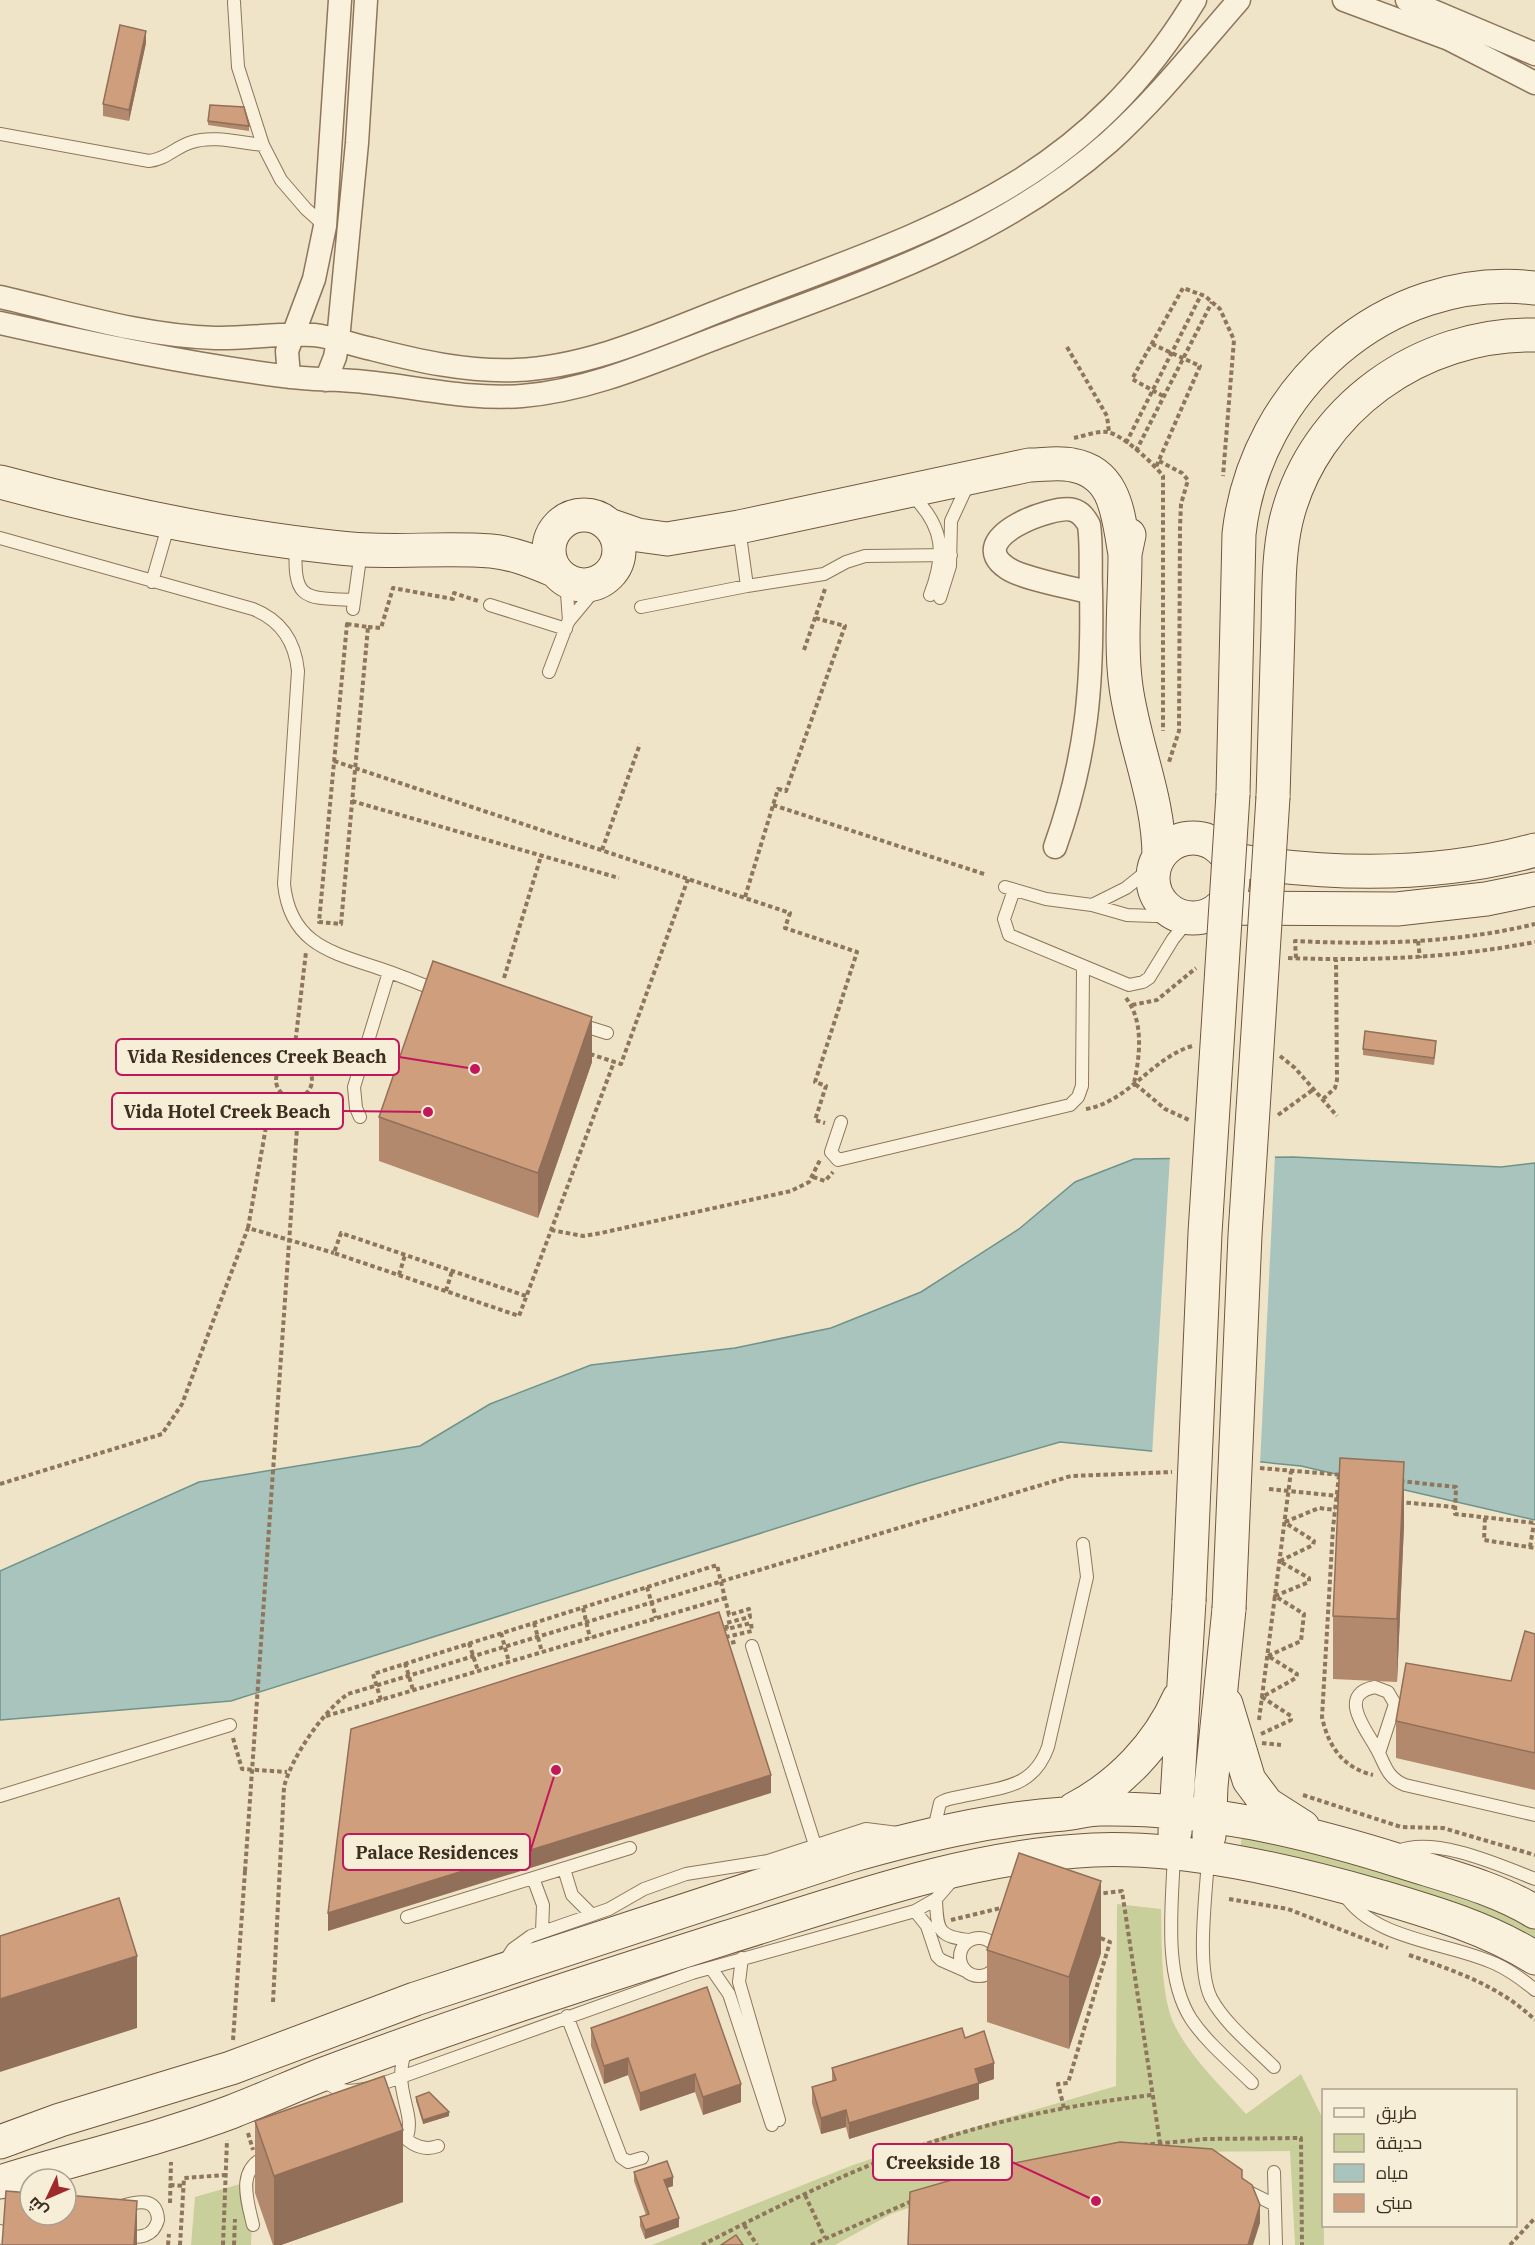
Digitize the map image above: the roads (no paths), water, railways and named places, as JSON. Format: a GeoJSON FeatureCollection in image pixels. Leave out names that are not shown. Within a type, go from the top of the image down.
{"type":"FeatureCollection","features":[{"type":"Feature","properties":{"kind":"street"},"geometry":{"type":"LineString","coordinates":[[289,377],[286,351],[314,279],[325,226],[340,0]]}},
{"type":"Feature","properties":{"kind":"street"},"geometry":{"type":"LineString","coordinates":[[326,380],[335,357],[338,340],[357,143],[366,0]]}},
{"type":"Feature","properties":{"kind":"street"},"geometry":{"type":"LineString","coordinates":[[0,297],[166,333],[214,338],[293,334],[338,340],[415,360],[449,366],[515,370],[548,368],[612,351],[913,236],[999,195],[1040,169],[1079,139],[1114,106],[1146,71],[1195,0]]}},
{"type":"Feature","properties":{"kind":"street"},"geometry":{"type":"LineString","coordinates":[[0,323],[162,358],[289,377],[489,397],[557,391],[590,383],[644,365],[925,258],[1003,219],[1077,169],[1142,110],[1239,0]]}},
{"type":"Feature","properties":{"kind":"street"},"geometry":{"type":"LineString","coordinates":[[1344,0],[1449,39],[1535,83]]}},
{"type":"Feature","properties":{"kind":"street"},"geometry":{"type":"LineString","coordinates":[[1407,0],[1535,54]]}},
{"type":"Feature","properties":{"kind":"street"},"geometry":{"type":"LineString","coordinates":[[1174,1855],[1189,1601],[1205,1233],[1233,794],[1240,525],[1251,473],[1271,427],[1284,406],[1317,367],[1337,349],[1382,320],[1430,299],[1455,293],[1505,287],[1535,288]]}},
{"type":"Feature","properties":{"kind":"street"},"geometry":{"type":"LineString","coordinates":[[1208,1859],[1209,1816],[1230,1609],[1245,1234],[1273,797],[1280,559],[1286,520],[1301,479],[1311,460],[1350,407],[1405,366],[1470,341],[1535,334]]}},
{"type":"Feature","properties":{"kind":"street"},"geometry":{"type":"LineString","coordinates":[[0,482],[84,505],[169,523],[296,543],[361,550],[492,551],[525,559],[558,573],[567,581],[585,585],[608,576],[639,553],[667,539],[909,492],[1029,465],[1053,455],[1076,451],[1097,455],[1116,468],[1127,486],[1130,497],[1130,528],[1125,554],[1125,676],[1135,736],[1160,775],[1186,828],[1200,839],[1211,843],[1228,859],[1233,876],[1230,893],[1221,908]]}},
{"type":"Feature","properties":{"kind":"street"},"geometry":{"type":"LineString","coordinates":[[1056,847],[1079,767],[1091,676],[1091,592],[1090,532],[1086,519],[1081,514],[1067,509],[1011,527],[1001,535],[996,547],[997,554],[1005,567],[1091,592]]}},
{"type":"Feature","properties":{"kind":"street"},"geometry":{"type":"LineString","coordinates":[[558,573],[549,554],[552,536],[563,521],[582,514],[592,515],[609,525],[638,535],[667,539]]}},
{"type":"Feature","properties":{"kind":"street"},"geometry":{"type":"LineString","coordinates":[[608,576],[617,562],[619,542],[609,525]]}},
{"type":"Feature","properties":{"kind":"street"},"geometry":{"type":"LineString","coordinates":[[492,551],[525,542],[556,528]]}},
{"type":"Feature","properties":{"kind":"street"},"geometry":{"type":"LineString","coordinates":[[1091,676],[1125,676]]}},
{"type":"Feature","properties":{"kind":"street"},"geometry":{"type":"LineString","coordinates":[[1160,775],[1154,884],[1161,902],[1170,911],[1186,917],[1206,916],[1221,908],[1397,909],[1486,899],[1535,889]]}},
{"type":"Feature","properties":{"kind":"street"},"geometry":{"type":"LineString","coordinates":[[1157,861],[1177,842],[1200,839]]}},
{"type":"Feature","properties":{"kind":"street"},"geometry":{"type":"LineString","coordinates":[[1228,859],[1288,868],[1348,873],[1457,866],[1535,850]]}},
{"type":"Feature","properties":{"kind":"street"},"geometry":{"type":"LineString","coordinates":[[1067,1814],[1108,1788],[1144,1753],[1172,1714],[1183,1688]]}},
{"type":"Feature","properties":{"kind":"street"},"geometry":{"type":"LineString","coordinates":[[1221,1692],[1232,1716],[1243,1766],[1257,1792],[1279,1814],[1325,1840]]}},
{"type":"Feature","properties":{"kind":"street"},"geometry":{"type":"LineString","coordinates":[[0,2142],[60,2120],[231,2068],[501,1970],[839,1860],[923,1836],[1026,1816],[1067,1814],[1096,1809],[1176,1812],[1238,1819],[1387,1857],[1496,1894],[1535,1912]]}},
{"type":"Feature","properties":{"kind":"street"},"geometry":{"type":"LineString","coordinates":[[13,2183],[238,2123],[319,2076],[635,1967],[860,1896],[959,1870],[1025,1858],[1094,1850],[1208,1859],[1295,1874],[1339,1885],[1477,1928],[1535,1958]]}},
{"type":"Feature","properties":{"kind":"street"},"geometry":{"type":"LineString","coordinates":[[415,2000],[418,2041]]}},
{"type":"Feature","properties":{"kind":"lane"},"geometry":{"type":"LineString","coordinates":[[234,2],[238,67],[263,145],[281,180],[306,209],[325,226]]}},
{"type":"Feature","properties":{"kind":"lane"},"geometry":{"type":"LineString","coordinates":[[0,134],[149,161],[169,156],[182,146],[199,140],[263,145]]}},
{"type":"Feature","properties":{"kind":"lane"},"geometry":{"type":"LineString","coordinates":[[945,555],[954,511],[971,477]]}},
{"type":"Feature","properties":{"kind":"lane"},"geometry":{"type":"LineString","coordinates":[[909,492],[933,518],[945,555],[947,578],[935,597]]}},
{"type":"Feature","properties":{"kind":"lane"},"geometry":{"type":"LineString","coordinates":[[152,582],[169,523]]}},
{"type":"Feature","properties":{"kind":"lane"},"geometry":{"type":"LineString","coordinates":[[739,526],[747,586]]}},
{"type":"Feature","properties":{"kind":"lane"},"geometry":{"type":"LineString","coordinates":[[0,538],[264,614],[282,628],[294,648],[298,671],[284,884],[288,908],[308,937],[327,950],[448,995]]}},
{"type":"Feature","properties":{"kind":"lane"},"geometry":{"type":"LineString","coordinates":[[296,543],[294,574],[304,592],[315,598],[353,605],[361,550]]}},
{"type":"Feature","properties":{"kind":"lane"},"geometry":{"type":"LineString","coordinates":[[641,607],[831,572],[846,562],[865,556],[945,555]]}},
{"type":"Feature","properties":{"kind":"lane"},"geometry":{"type":"LineString","coordinates":[[558,573],[567,593],[567,626]]}},
{"type":"Feature","properties":{"kind":"lane"},"geometry":{"type":"LineString","coordinates":[[549,672],[567,626],[608,576]]}},
{"type":"Feature","properties":{"kind":"lane"},"geometry":{"type":"LineString","coordinates":[[490,605],[567,626]]}},
{"type":"Feature","properties":{"kind":"lane"},"geometry":{"type":"LineString","coordinates":[[1092,905],[1126,888],[1157,861]]}},
{"type":"Feature","properties":{"kind":"lane"},"geometry":{"type":"LineString","coordinates":[[1009,888],[1046,900],[1092,905],[1127,915],[1186,917],[1149,978],[1129,985],[1009,935],[1004,919],[1009,888]]}},
{"type":"Feature","properties":{"kind":"lane"},"geometry":{"type":"LineString","coordinates":[[841,1122],[831,1152],[838,1160],[1070,1105],[1078,1097],[1082,1086],[1083,967]]}},
{"type":"Feature","properties":{"kind":"lane"},"geometry":{"type":"LineString","coordinates":[[360,1117],[356,1108],[354,1087],[389,972]]}},
{"type":"Feature","properties":{"kind":"lane"},"geometry":{"type":"LineString","coordinates":[[565,1019],[607,1033]]}},
{"type":"Feature","properties":{"kind":"lane"},"geometry":{"type":"LineString","coordinates":[[501,1970],[513,1949],[542,1932],[609,1909],[644,1889],[686,1874],[751,1865],[866,1829],[923,1836],[940,1803],[1016,1784],[1031,1776],[1042,1762],[1048,1747],[1087,1577],[1083,1544]]}},
{"type":"Feature","properties":{"kind":"lane"},"geometry":{"type":"LineString","coordinates":[[752,1646],[814,1845]]}},
{"type":"Feature","properties":{"kind":"lane"},"geometry":{"type":"LineString","coordinates":[[1379,1753],[1395,1704],[1388,1692],[1375,1687],[1361,1692],[1355,1706],[1357,1714],[1379,1753],[1384,1768],[1393,1779],[1405,1785],[1535,1815]]}},
{"type":"Feature","properties":{"kind":"lane"},"geometry":{"type":"LineString","coordinates":[[0,1796],[230,1725]]}},
{"type":"Feature","properties":{"kind":"lane"},"geometry":{"type":"LineString","coordinates":[[1387,1857],[1404,1849],[1422,1847],[1466,1855],[1535,1879]]}},
{"type":"Feature","properties":{"kind":"lane"},"geometry":{"type":"LineString","coordinates":[[407,1917],[630,1848]]}},
{"type":"Feature","properties":{"kind":"lane"},"geometry":{"type":"LineString","coordinates":[[1174,1855],[1174,1967],[1179,1995],[1193,2021],[1252,2083]]}},
{"type":"Feature","properties":{"kind":"lane"},"geometry":{"type":"LineString","coordinates":[[1208,1859],[1204,1964],[1207,1986],[1217,2007],[1274,2067]]}},
{"type":"Feature","properties":{"kind":"lane"},"geometry":{"type":"LineString","coordinates":[[1521,1874],[1535,1865]]}},
{"type":"Feature","properties":{"kind":"lane"},"geometry":{"type":"LineString","coordinates":[[564,1869],[573,1894],[591,1914]]}},
{"type":"Feature","properties":{"kind":"lane"},"geometry":{"type":"LineString","coordinates":[[319,2076],[343,2091],[376,2092],[400,2077],[567,2016],[742,1958],[915,1911],[936,1899],[959,1870]]}},
{"type":"Feature","properties":{"kind":"lane"},"geometry":{"type":"LineString","coordinates":[[533,1878],[543,1905],[542,1932]]}},
{"type":"Feature","properties":{"kind":"lane"},"geometry":{"type":"LineString","coordinates":[[1339,1885],[1352,1906],[1370,1921],[1496,1964],[1535,1990]]}},
{"type":"Feature","properties":{"kind":"lane"},"geometry":{"type":"LineString","coordinates":[[915,1911],[937,1931],[952,1938],[985,1939],[995,1948],[998,1955],[993,1969],[987,1974],[980,1976],[941,1960],[937,1931],[936,1899]]}},
{"type":"Feature","properties":{"kind":"lane"},"geometry":{"type":"LineString","coordinates":[[966,1971],[962,1965],[961,1951],[970,1940]]}},
{"type":"Feature","properties":{"kind":"lane"},"geometry":{"type":"LineString","coordinates":[[711,1968],[729,1994],[776,2123],[739,1982],[742,1958]]}},
{"type":"Feature","properties":{"kind":"lane"},"geometry":{"type":"LineString","coordinates":[[567,2016],[621,2157],[628,2162],[642,2158]]}},
{"type":"Feature","properties":{"kind":"lane"},"geometry":{"type":"LineString","coordinates":[[407,2137],[409,2127],[400,2077],[418,2041]]}},
{"type":"Feature","properties":{"kind":"lane"},"geometry":{"type":"LineString","coordinates":[[387,2114],[396,2129],[421,2149],[427,2150],[438,2146]]}},
{"type":"Feature","properties":{"kind":"lane"},"geometry":{"type":"LineString","coordinates":[[253,2225],[245,2192],[248,2173],[260,2159],[279,2152]]}},
{"type":"Feature","properties":{"kind":"lane"},"geometry":{"type":"LineString","coordinates":[[1274,2172],[1276,2245]]}},
{"type":"Feature","properties":{"kind":"lane"},"geometry":{"type":"LineString","coordinates":[[1249,2192],[1275,2205]]}},
{"type":"Feature","properties":{"kind":"lane"},"geometry":{"type":"LineString","coordinates":[[108,2210],[135,2202],[148,2202],[158,2215],[154,2231],[157,2245]]}},
{"type":"Feature","properties":{"kind":"lane"},"geometry":{"type":"LineString","coordinates":[[4,2226],[9,2245]]}},
{"type":"Feature","properties":{"kind":"lane"},"geometry":{"type":"LineString","coordinates":[[112,2234],[140,2238],[154,2231]]}},
{"type":"Feature","properties":{"kind":"water"},"geometry":{"type":"Polygon","coordinates":[[[1293,1157],[1501,1167],[1535,1163],[1535,1520],[1301,1466],[1060,1442],[919,1483],[231,1701],[0,1720],[0,1571],[199,1482],[420,1446],[490,1404],[591,1365],[735,1348],[831,1328],[921,1292],[1019,1229],[1075,1182],[1134,1159],[1293,1157]]]}},
{"type":"Feature","properties":{"kind":"place","name":"Vida Residences Creek Beach"},"geometry":{"type":"Point","coordinates":[475,1069]}},
{"type":"Feature","properties":{"kind":"place","name":"Vida Hotel Creek Beach"},"geometry":{"type":"Point","coordinates":[428,1112]}},
{"type":"Feature","properties":{"kind":"place","name":"Palace Residences"},"geometry":{"type":"Point","coordinates":[556,1770]}},
{"type":"Feature","properties":{"kind":"place","name":"Creekside 18"},"geometry":{"type":"Point","coordinates":[1096,2201]}}]}
